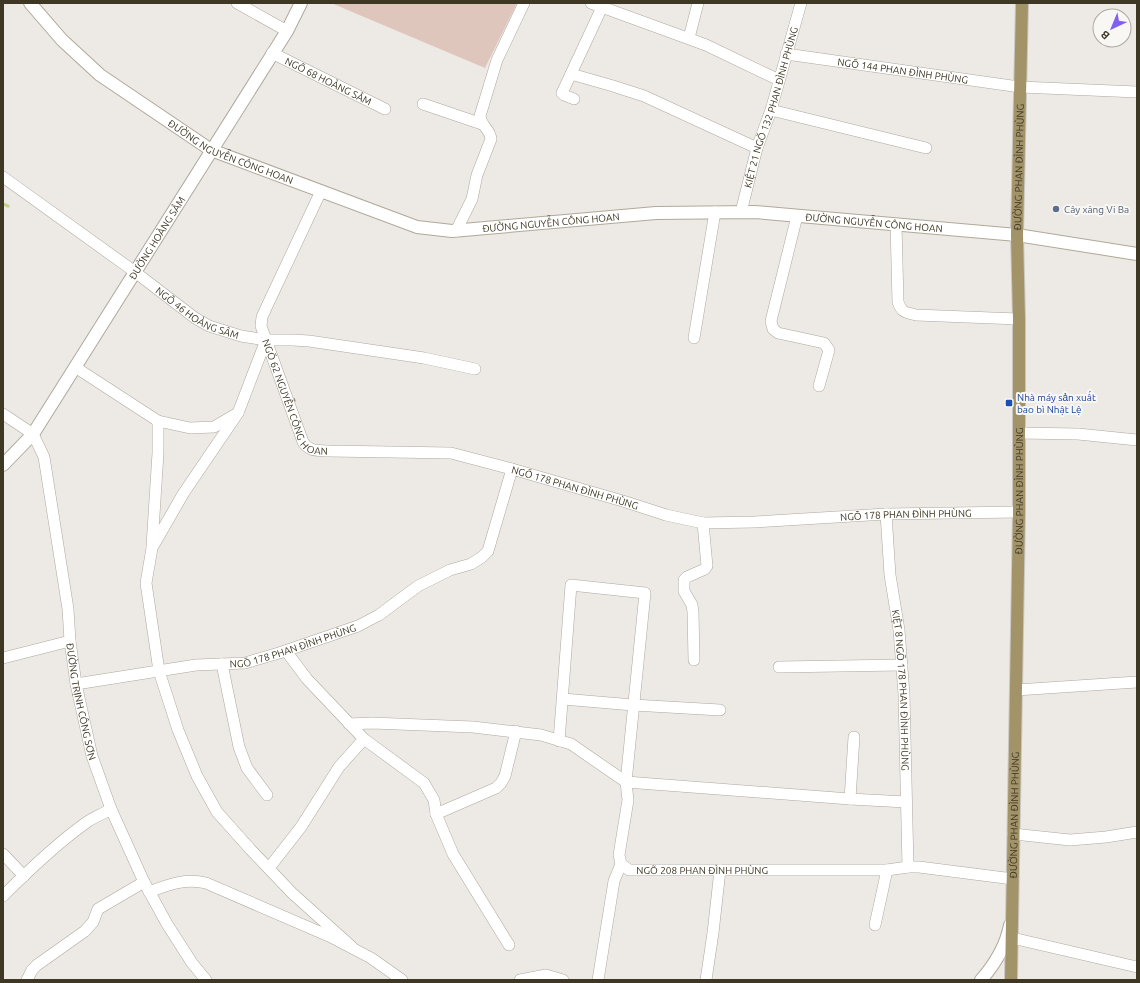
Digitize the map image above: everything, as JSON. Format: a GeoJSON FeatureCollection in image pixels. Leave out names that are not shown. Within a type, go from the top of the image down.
{"type":"FeatureCollection","features":[{"type":"Feature","properties":{"kind":"main road","name":"ĐƯỜNG NGUYỄN CÔNG HOAN"},"geometry":{"type":"LineString","coordinates":[[30,3],[62,40],[100,75],[212,150],[417,227],[456,231],[656,213],[755,212],[1017,235],[1137,254]]}},
{"type":"Feature","properties":{"kind":"main road","name":"ĐƯỜNG HOÀNG SÂM"},"geometry":{"type":"LineString","coordinates":[[3,465],[33,434],[286,31],[301,3]]}},
{"type":"Feature","properties":{"kind":"main road","name":"ĐƯỜNG PHAN ĐÌNH PHÙNG"},"geometry":{"type":"LineString","coordinates":[[1011,980],[1019,512],[1019,319],[1017,235],[1022,3]]}},
{"type":"Feature","properties":{"kind":"main road"},"geometry":{"type":"LineString","coordinates":[[981,980],[999,956],[1008,936],[1012,906]]}},
{"type":"Feature","properties":{"kind":"street"},"geometry":{"type":"LineString","coordinates":[[237,3],[286,31]]}},
{"type":"Feature","properties":{"kind":"street"},"geometry":{"type":"LineString","coordinates":[[482,124],[480,116],[497,60],[524,3]]}},
{"type":"Feature","properties":{"kind":"street"},"geometry":{"type":"LineString","coordinates":[[591,3],[603,5],[689,38],[779,80]]}},
{"type":"Feature","properties":{"kind":"street"},"geometry":{"type":"LineString","coordinates":[[689,38],[698,3]]}},
{"type":"Feature","properties":{"kind":"street","name":"KIỆT 21 NGÕ 132 PHAN ĐÌNH PHÙNG"},"geometry":{"type":"LineString","coordinates":[[740,212],[757,148],[771,110],[801,3]]}},
{"type":"Feature","properties":{"kind":"street"},"geometry":{"type":"LineString","coordinates":[[574,99],[562,93],[603,5]]}},
{"type":"Feature","properties":{"kind":"street","name":"NGÕ 68 HOÀNG SÂM"},"geometry":{"type":"LineString","coordinates":[[272,53],[385,109]]}},
{"type":"Feature","properties":{"kind":"street","name":"NGÕ 144 PHAN ĐÌNH PHÙNG"},"geometry":{"type":"LineString","coordinates":[[786,54],[1020,87],[1137,92]]}},
{"type":"Feature","properties":{"kind":"street"},"geometry":{"type":"LineString","coordinates":[[571,74],[644,96],[757,148]]}},
{"type":"Feature","properties":{"kind":"street"},"geometry":{"type":"LineString","coordinates":[[423,104],[482,124],[490,134],[491,139],[477,175],[472,199],[456,231]]}},
{"type":"Feature","properties":{"kind":"street"},"geometry":{"type":"LineString","coordinates":[[771,110],[926,148]]}},
{"type":"Feature","properties":{"kind":"street","name":"NGÕ 46 HOÀNG SÂM"},"geometry":{"type":"LineString","coordinates":[[3,177],[135,272],[195,318],[209,326],[241,336],[266,340],[310,340],[424,358],[475,369]]}},
{"type":"Feature","properties":{"kind":"street","name":"NGÕ 62 NGUYỄN CÔNG HOAN"},"geometry":{"type":"LineString","coordinates":[[321,191],[260,322],[306,447],[312,450],[329,451],[451,453],[512,469]]}},
{"type":"Feature","properties":{"kind":"street"},"geometry":{"type":"LineString","coordinates":[[694,338],[715,212]]}},
{"type":"Feature","properties":{"kind":"street"},"geometry":{"type":"LineString","coordinates":[[797,216],[771,321],[773,329],[778,333],[824,343],[827,346],[829,350],[819,386]]}},
{"type":"Feature","properties":{"kind":"street"},"geometry":{"type":"LineString","coordinates":[[896,224],[898,302],[900,308],[905,312],[916,315],[1019,319]]}},
{"type":"Feature","properties":{"kind":"street"},"geometry":{"type":"LineString","coordinates":[[152,548],[183,494],[238,413],[266,340]]}},
{"type":"Feature","properties":{"kind":"street"},"geometry":{"type":"LineString","coordinates":[[75,367],[158,421],[190,428],[214,427],[238,413]]}},
{"type":"Feature","properties":{"kind":"street"},"geometry":{"type":"LineString","coordinates":[[3,414],[33,434]]}},
{"type":"Feature","properties":{"kind":"street"},"geometry":{"type":"LineString","coordinates":[[158,421],[158,453],[152,548],[146,583],[159,671],[178,730],[197,776],[217,812],[268,868],[352,947]]}},
{"type":"Feature","properties":{"kind":"street"},"geometry":{"type":"LineString","coordinates":[[1019,433],[1078,434],[1137,440]]}},
{"type":"Feature","properties":{"kind":"street","name":"ĐƯỜNG TRỊNH CÔNG SƠN"},"geometry":{"type":"LineString","coordinates":[[33,434],[44,457],[68,609],[70,641],[76,684],[92,756],[111,809],[146,887],[192,963],[206,980]]}},
{"type":"Feature","properties":{"kind":"street","name":"NGÕ 178 PHAN ĐÌNH PHÙNG"},"geometry":{"type":"LineString","coordinates":[[76,684],[196,665],[244,663],[286,651],[358,626],[379,615],[418,586],[450,570],[472,564],[488,551],[512,469],[626,502],[666,516],[703,523],[754,522],[886,514],[1019,512]]}},
{"type":"Feature","properties":{"kind":"street","name":"KIỆT 8 NGÕ 178 PHAN ĐÌNH PHÙNG"},"geometry":{"type":"LineString","coordinates":[[886,514],[890,575],[899,630],[902,665],[906,730],[906,802],[913,867]]}},
{"type":"Feature","properties":{"kind":"street"},"geometry":{"type":"LineString","coordinates":[[694,660],[693,612],[692,605],[684,592],[684,580],[687,577],[705,569],[707,566],[703,523]]}},
{"type":"Feature","properties":{"kind":"street"},"geometry":{"type":"LineString","coordinates":[[559,741],[571,585],[645,593],[626,782],[628,800],[619,855],[621,864],[614,881],[598,980]]}},
{"type":"Feature","properties":{"kind":"street"},"geometry":{"type":"LineString","coordinates":[[3,658],[70,641]]}},
{"type":"Feature","properties":{"kind":"street"},"geometry":{"type":"LineString","coordinates":[[286,651],[307,678],[364,739],[424,783],[434,800],[436,814],[453,854],[509,945]]}},
{"type":"Feature","properties":{"kind":"street"},"geometry":{"type":"LineString","coordinates":[[222,664],[234,715],[239,747],[247,768],[267,795]]}},
{"type":"Feature","properties":{"kind":"street"},"geometry":{"type":"LineString","coordinates":[[779,667],[902,665]]}},
{"type":"Feature","properties":{"kind":"street"},"geometry":{"type":"LineString","coordinates":[[1016,690],[1137,682]]}},
{"type":"Feature","properties":{"kind":"street"},"geometry":{"type":"LineString","coordinates":[[563,699],[720,710]]}},
{"type":"Feature","properties":{"kind":"street"},"geometry":{"type":"LineString","coordinates":[[349,724],[372,723],[473,727],[541,735],[571,744],[626,782],[906,802]]}},
{"type":"Feature","properties":{"kind":"street"},"geometry":{"type":"LineString","coordinates":[[436,814],[496,788],[501,783],[516,731]]}},
{"type":"Feature","properties":{"kind":"street"},"geometry":{"type":"LineString","coordinates":[[850,799],[854,737]]}},
{"type":"Feature","properties":{"kind":"street"},"geometry":{"type":"LineString","coordinates":[[268,868],[301,828],[339,767],[364,739]]}},
{"type":"Feature","properties":{"kind":"street"},"geometry":{"type":"LineString","coordinates":[[3,896],[43,856],[88,822],[111,809]]}},
{"type":"Feature","properties":{"kind":"street"},"geometry":{"type":"LineString","coordinates":[[1013,834],[1070,840],[1106,837],[1137,832]]}},
{"type":"Feature","properties":{"kind":"street"},"geometry":{"type":"LineString","coordinates":[[3,854],[24,876]]}},
{"type":"Feature","properties":{"kind":"street","name":"NGÕ 208 PHAN ĐÌNH PHÙNG"},"geometry":{"type":"LineString","coordinates":[[621,864],[629,870],[887,870],[913,867],[1013,879]]}},
{"type":"Feature","properties":{"kind":"street"},"geometry":{"type":"LineString","coordinates":[[706,980],[720,870]]}},
{"type":"Feature","properties":{"kind":"street"},"geometry":{"type":"LineString","coordinates":[[874,925],[887,870]]}},
{"type":"Feature","properties":{"kind":"street"},"geometry":{"type":"LineString","coordinates":[[27,980],[32,970],[37,965],[85,931],[93,922],[98,909],[146,887],[196,880],[206,882],[352,947],[371,958],[402,980]]}},
{"type":"Feature","properties":{"kind":"street"},"geometry":{"type":"LineString","coordinates":[[1012,938],[1137,967]]}},
{"type":"Feature","properties":{"kind":"street"},"geometry":{"type":"LineString","coordinates":[[520,980],[546,978],[563,980]]}},
{"type":"Feature","properties":{"kind":"shaded area"},"geometry":{"type":"Polygon","coordinates":[[[331,3],[517,3],[485,68],[331,3]]]}},
{"type":"Feature","properties":{"kind":"waterway"},"geometry":{"type":"LineString","coordinates":[[3,204],[8,206]]}},
{"type":"Feature","properties":{"kind":"place","name":"Cây xăng Vi Ba"},"geometry":{"type":"Point","coordinates":[1056,209]}},
{"type":"Feature","properties":{"kind":"place","name":"Nhà máy sản xuất bao bì Nhật Lệ"},"geometry":{"type":"Point","coordinates":[1009,403]}}]}
